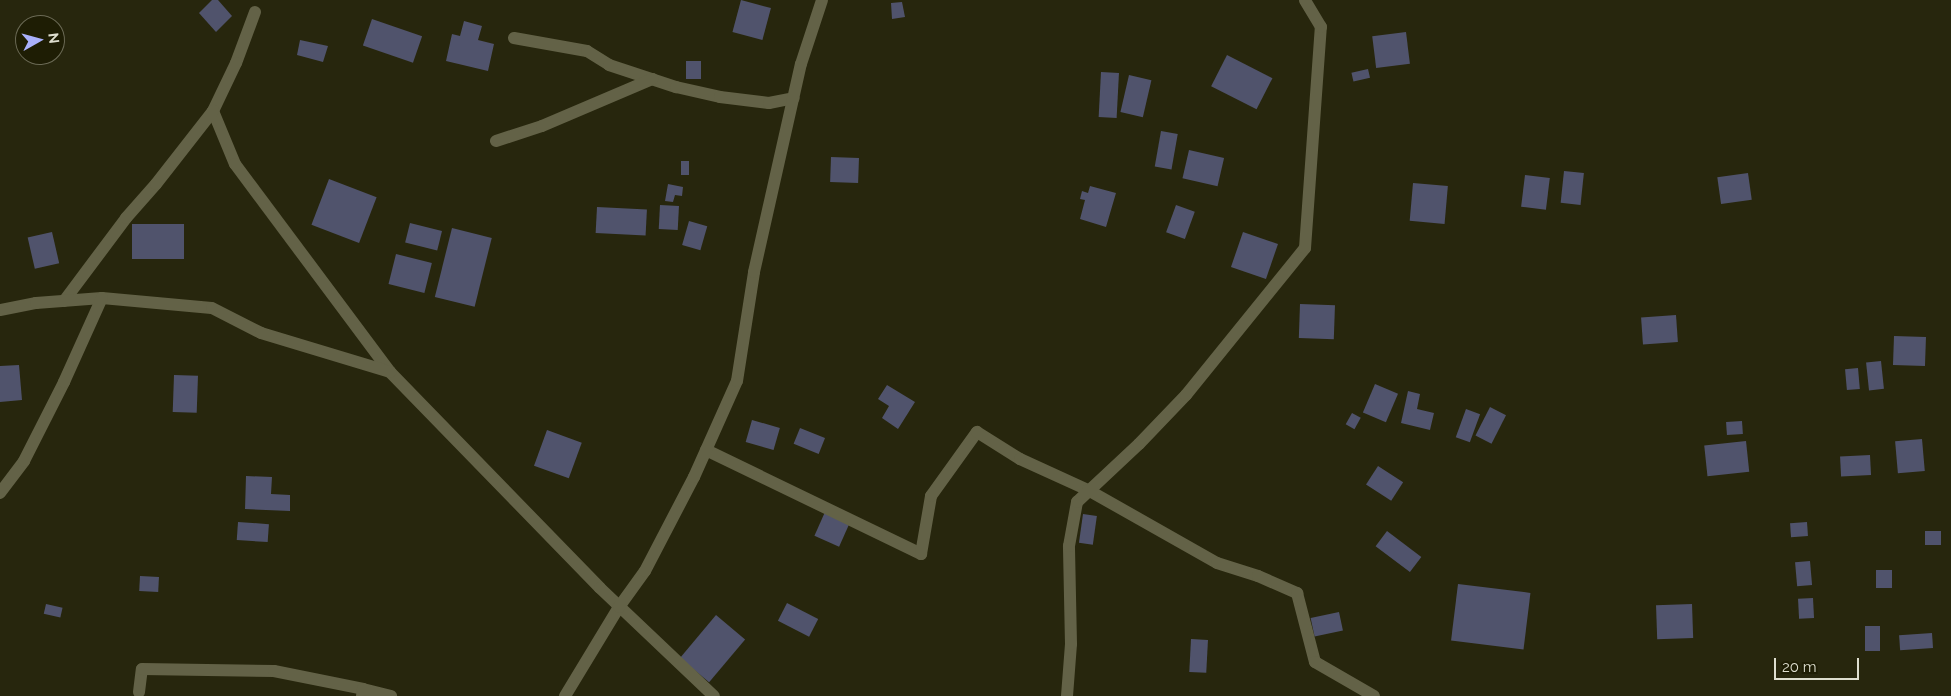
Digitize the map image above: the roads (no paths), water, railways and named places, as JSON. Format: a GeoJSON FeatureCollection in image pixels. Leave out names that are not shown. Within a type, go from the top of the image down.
{"type":"FeatureCollection","features":[{"type":"Feature","properties":{"kind":"street"},"geometry":{"type":"LineString","coordinates":[[566,696],[619,607],[645,571],[706,450],[737,381],[754,272],[801,64],[822,0]]}},
{"type":"Feature","properties":{"kind":"street"},"geometry":{"type":"LineString","coordinates":[[1066,696],[1071,644],[1069,546],[1077,502],[1139,444],[1186,395],[1305,248],[1321,27],[1305,0]]}},
{"type":"Feature","properties":{"kind":"street"},"geometry":{"type":"LineString","coordinates":[[64,301],[126,218],[156,184],[214,110],[236,63],[255,12]]}},
{"type":"Feature","properties":{"kind":"street"},"geometry":{"type":"LineString","coordinates":[[514,38],[587,51],[609,65],[652,79],[720,96],[769,102],[794,98]]}},
{"type":"Feature","properties":{"kind":"street"},"geometry":{"type":"LineString","coordinates":[[496,141],[542,126],[652,79]]}},
{"type":"Feature","properties":{"kind":"street"},"geometry":{"type":"LineString","coordinates":[[214,110],[235,164],[390,372],[619,607],[714,696]]}},
{"type":"Feature","properties":{"kind":"street"},"geometry":{"type":"LineString","coordinates":[[0,310],[36,303],[102,298],[212,308],[260,333],[390,372]]}},
{"type":"Feature","properties":{"kind":"street"},"geometry":{"type":"LineString","coordinates":[[0,493],[24,461],[64,382],[102,298]]}},
{"type":"Feature","properties":{"kind":"street"},"geometry":{"type":"LineString","coordinates":[[706,450],[921,554],[931,496],[977,432],[1020,460],[1088,490],[1217,563],[1258,576],[1297,593],[1315,662],[1374,696]]}},
{"type":"Feature","properties":{"kind":"street"},"geometry":{"type":"LineString","coordinates":[[139,692],[142,669],[274,672],[363,692],[391,696]]}}]}
